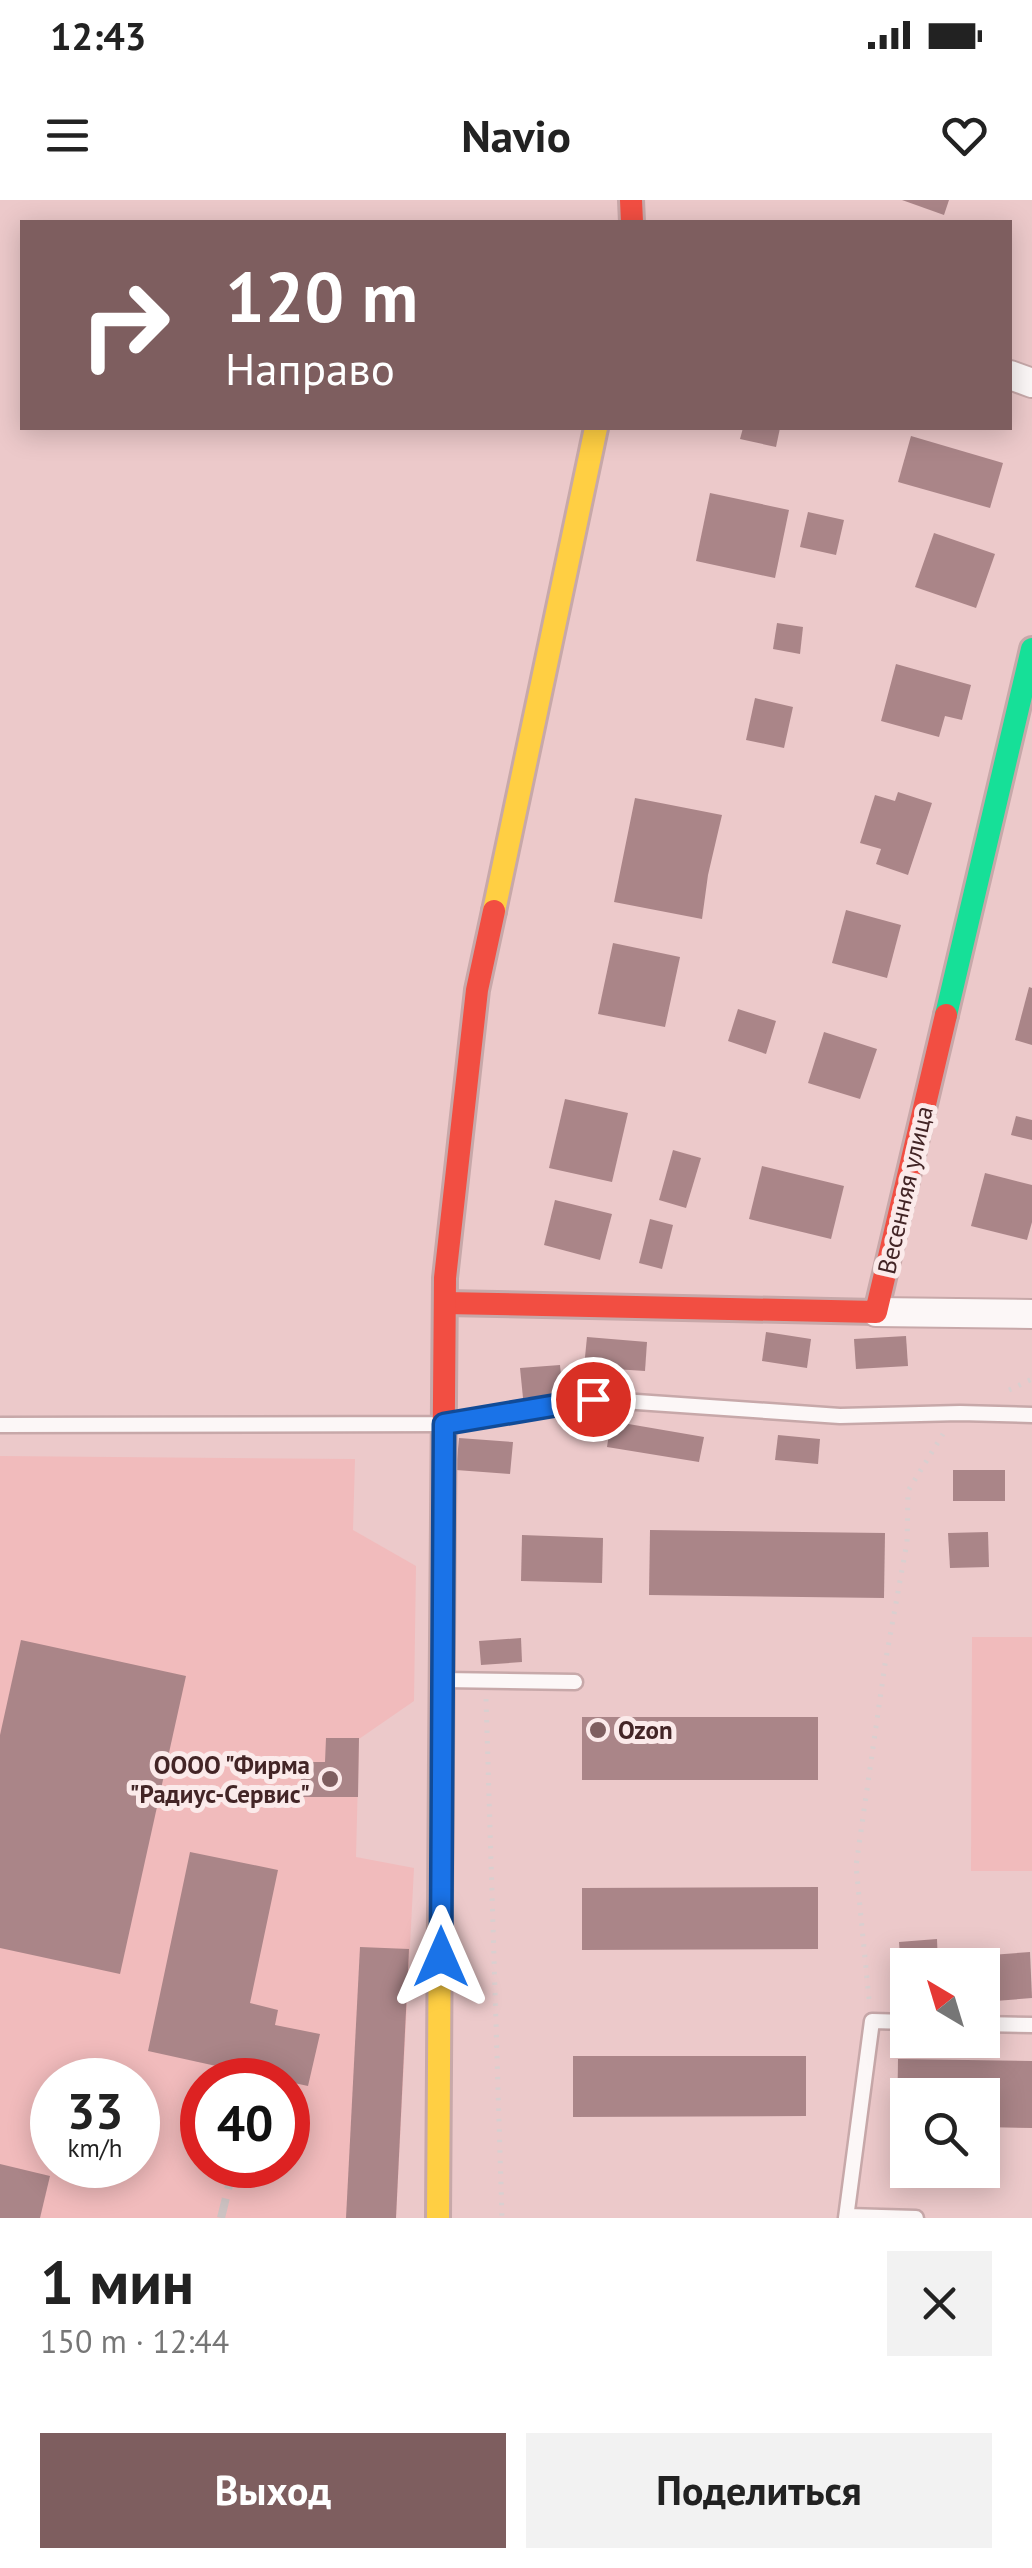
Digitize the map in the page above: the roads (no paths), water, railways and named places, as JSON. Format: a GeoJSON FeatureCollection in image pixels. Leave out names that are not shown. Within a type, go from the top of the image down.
{"type":"FeatureCollection","features":[{"type":"Feature","properties":{"kind":"street"},"geometry":{"type":"LineString","coordinates":[[438,2218],[445,1278],[477,990],[596,430]]}},
{"type":"Feature","properties":{"kind":"street","name":"Весенняя улица"},"geometry":{"type":"LineString","coordinates":[[876,1312],[1032,649]]}},
{"type":"Feature","properties":{"kind":"street"},"geometry":{"type":"LineString","coordinates":[[445,1303],[1032,1314]]}},
{"type":"Feature","properties":{"kind":"lane"},"geometry":{"type":"LineString","coordinates":[[0,1425],[444,1424],[593,1399],[840,1416],[1032,1414]]}},
{"type":"Feature","properties":{"kind":"lane"},"geometry":{"type":"LineString","coordinates":[[443,1680],[575,1682]]}},
{"type":"Feature","properties":{"kind":"lane"},"geometry":{"type":"LineString","coordinates":[[890,2022],[872,2022],[846,2217],[916,2218]]}},
{"type":"Feature","properties":{"kind":"lane"},"geometry":{"type":"LineString","coordinates":[[1000,2024],[1032,2025]]}},
{"type":"Feature","properties":{"kind":"railway"},"geometry":{"type":"LineString","coordinates":[[221,2218],[228,2188]]}},
{"type":"Feature","properties":{"kind":"place","name":"Ozon"},"geometry":{"type":"Point","coordinates":[598,1730]}},
{"type":"Feature","properties":{"kind":"place","name":"ОООО \"Фирма \"Радиус-Сервис\""},"geometry":{"type":"Point","coordinates":[330,1779]}}]}
